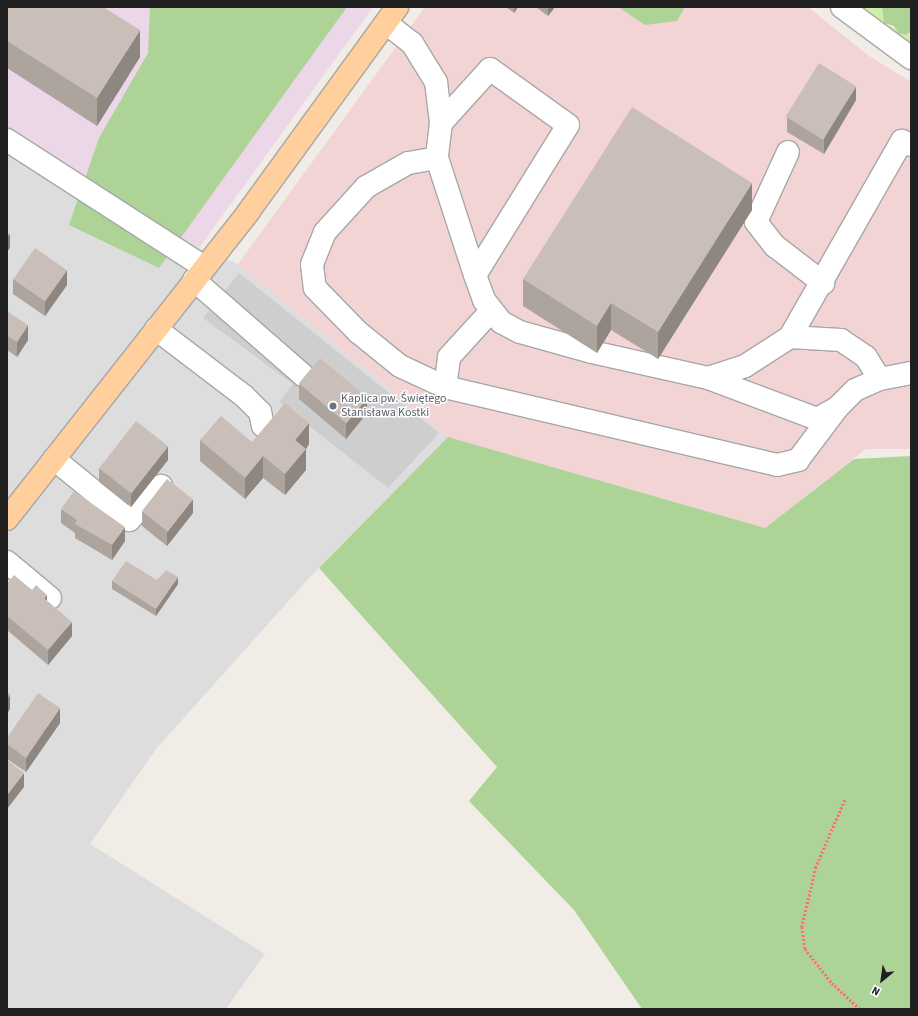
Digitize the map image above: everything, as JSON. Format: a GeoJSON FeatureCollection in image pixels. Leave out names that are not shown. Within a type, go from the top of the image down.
{"type":"FeatureCollection","features":[{"type":"Feature","properties":{"kind":"main road"},"geometry":{"type":"LineString","coordinates":[[7,519],[199,274],[392,15]]}},
{"type":"Feature","properties":{"kind":"street"},"geometry":{"type":"LineString","coordinates":[[842,7],[911,58]]}},
{"type":"Feature","properties":{"kind":"street"},"geometry":{"type":"LineString","coordinates":[[392,15],[412,43],[436,82],[440,123],[438,158],[475,275],[492,311],[501,322],[520,332],[708,378],[817,420],[837,408]]}},
{"type":"Feature","properties":{"kind":"street"},"geometry":{"type":"LineString","coordinates":[[440,123],[490,69],[568,125],[475,275]]}},
{"type":"Feature","properties":{"kind":"street"},"geometry":{"type":"LineString","coordinates":[[7,140],[199,274],[304,376]]}},
{"type":"Feature","properties":{"kind":"street"},"geometry":{"type":"LineString","coordinates":[[708,378],[744,366],[790,337],[823,283],[902,140],[911,145]]}},
{"type":"Feature","properties":{"kind":"street"},"geometry":{"type":"LineString","coordinates":[[788,152],[756,222],[775,246],[823,283]]}},
{"type":"Feature","properties":{"kind":"street"},"geometry":{"type":"LineString","coordinates":[[438,158],[408,163],[366,187],[325,232],[312,265],[315,288],[358,332],[400,366],[445,388],[777,465],[798,460],[837,408],[855,390],[880,379],[911,374]]}},
{"type":"Feature","properties":{"kind":"street"},"geometry":{"type":"LineString","coordinates":[[445,388],[449,358],[492,311]]}},
{"type":"Feature","properties":{"kind":"street"},"geometry":{"type":"LineString","coordinates":[[156,329],[244,396],[260,412],[263,426]]}},
{"type":"Feature","properties":{"kind":"street"},"geometry":{"type":"LineString","coordinates":[[790,337],[841,340],[866,357],[880,379]]}},
{"type":"Feature","properties":{"kind":"street"},"geometry":{"type":"LineString","coordinates":[[54,459],[129,520],[161,486]]}},
{"type":"Feature","properties":{"kind":"street"},"geometry":{"type":"LineString","coordinates":[[7,562],[50,598]]}},
{"type":"Feature","properties":{"kind":"path"},"geometry":{"type":"LineString","coordinates":[[845,800],[816,867],[802,927],[805,949],[832,983],[860,1009]]}},
{"type":"Feature","properties":{"kind":"shaded area"},"geometry":{"type":"Polygon","coordinates":[[[7,7],[373,7],[199,248],[7,126],[7,7]]]}},
{"type":"Feature","properties":{"kind":"shaded area"},"geometry":{"type":"Polygon","coordinates":[[[425,7],[808,7],[869,56],[911,82],[911,449],[866,449],[765,528],[448,437],[238,264],[425,7]]]}},
{"type":"Feature","properties":{"kind":"shaded area"},"geometry":{"type":"Polygon","coordinates":[[[7,126],[199,248],[238,264],[448,437],[311,576],[156,749],[90,844],[265,954],[226,1009],[7,1009],[7,126]]]}},
{"type":"Feature","properties":{"kind":"shaded area"},"geometry":{"type":"Polygon","coordinates":[[[239,273],[439,433],[388,488],[279,402],[293,384],[203,318],[239,273]]]}},
{"type":"Feature","properties":{"kind":"green space"},"geometry":{"type":"Polygon","coordinates":[[[150,7],[347,7],[159,268],[69,225],[99,138],[148,53],[150,7]]]}},
{"type":"Feature","properties":{"kind":"green space"},"geometry":{"type":"Polygon","coordinates":[[[618,7],[685,7],[677,21],[645,25],[618,7]]]}},
{"type":"Feature","properties":{"kind":"green space"},"geometry":{"type":"Polygon","coordinates":[[[851,7],[882,7],[884,23],[906,35],[911,31],[911,51],[851,7]]]}},
{"type":"Feature","properties":{"kind":"green space"},"geometry":{"type":"Polygon","coordinates":[[[882,7],[911,7],[911,31],[906,35],[898,33],[894,26],[884,23],[882,7]]]}},
{"type":"Feature","properties":{"kind":"green space"},"geometry":{"type":"Polygon","coordinates":[[[448,437],[765,528],[854,459],[911,456],[911,1009],[642,1009],[574,910],[469,801],[497,767],[319,568],[448,437]]]}},
{"type":"Feature","properties":{"kind":"building"},"geometry":{"type":"Polygon","coordinates":[[[7,7],[103,7],[140,30],[97,98],[7,41],[7,7]]]}},
{"type":"Feature","properties":{"kind":"building"},"geometry":{"type":"Polygon","coordinates":[[[819,63],[856,86],[823,140],[786,116],[819,63]]]}},
{"type":"Feature","properties":{"kind":"building"},"geometry":{"type":"Polygon","coordinates":[[[632,107],[752,183],[658,332],[611,303],[597,326],[523,279],[632,107]]]}},
{"type":"Feature","properties":{"kind":"building"},"geometry":{"type":"Polygon","coordinates":[[[35,248],[67,270],[45,301],[13,279],[35,248]]]}},
{"type":"Feature","properties":{"kind":"building"},"geometry":{"type":"Polygon","coordinates":[[[7,311],[28,325],[17,342],[7,336],[7,311]]]}},
{"type":"Feature","properties":{"kind":"building"},"geometry":{"type":"Polygon","coordinates":[[[320,358],[367,398],[346,423],[299,383],[320,358]]]}},
{"type":"Feature","properties":{"kind":"building"},"geometry":{"type":"Polygon","coordinates":[[[285,403],[309,423],[295,440],[306,449],[285,474],[263,456],[245,478],[200,440],[221,416],[252,442],[285,403]]]}},
{"type":"Feature","properties":{"kind":"building"},"geometry":{"type":"Polygon","coordinates":[[[136,421],[168,446],[131,494],[99,468],[136,421]]]}},
{"type":"Feature","properties":{"kind":"building"},"geometry":{"type":"Polygon","coordinates":[[[167,479],[193,499],[168,532],[142,511],[167,479]]]}},
{"type":"Feature","properties":{"kind":"building"},"geometry":{"type":"Polygon","coordinates":[[[74,491],[125,527],[112,545],[75,524],[77,520],[61,509],[74,491]]]}},
{"type":"Feature","properties":{"kind":"building"},"geometry":{"type":"Polygon","coordinates":[[[126,561],[157,580],[166,570],[178,577],[156,609],[112,581],[126,561]]]}},
{"type":"Feature","properties":{"kind":"building"},"geometry":{"type":"Polygon","coordinates":[[[14,575],[32,590],[36,585],[47,595],[44,598],[72,622],[48,650],[7,616],[7,584],[14,575]]]}},
{"type":"Feature","properties":{"kind":"building"},"geometry":{"type":"Polygon","coordinates":[[[7,692],[10,694],[7,699],[7,692]]]}},
{"type":"Feature","properties":{"kind":"building"},"geometry":{"type":"Polygon","coordinates":[[[38,693],[60,708],[26,758],[7,744],[7,738],[38,693]]]}},
{"type":"Feature","properties":{"kind":"building"},"geometry":{"type":"Polygon","coordinates":[[[7,760],[24,773],[7,795],[7,760]]]}},
{"type":"Feature","properties":{"kind":"place","name":"Kaplica pw. Świętego Stanisława Kostki"},"geometry":{"type":"Point","coordinates":[333,406]}}]}
